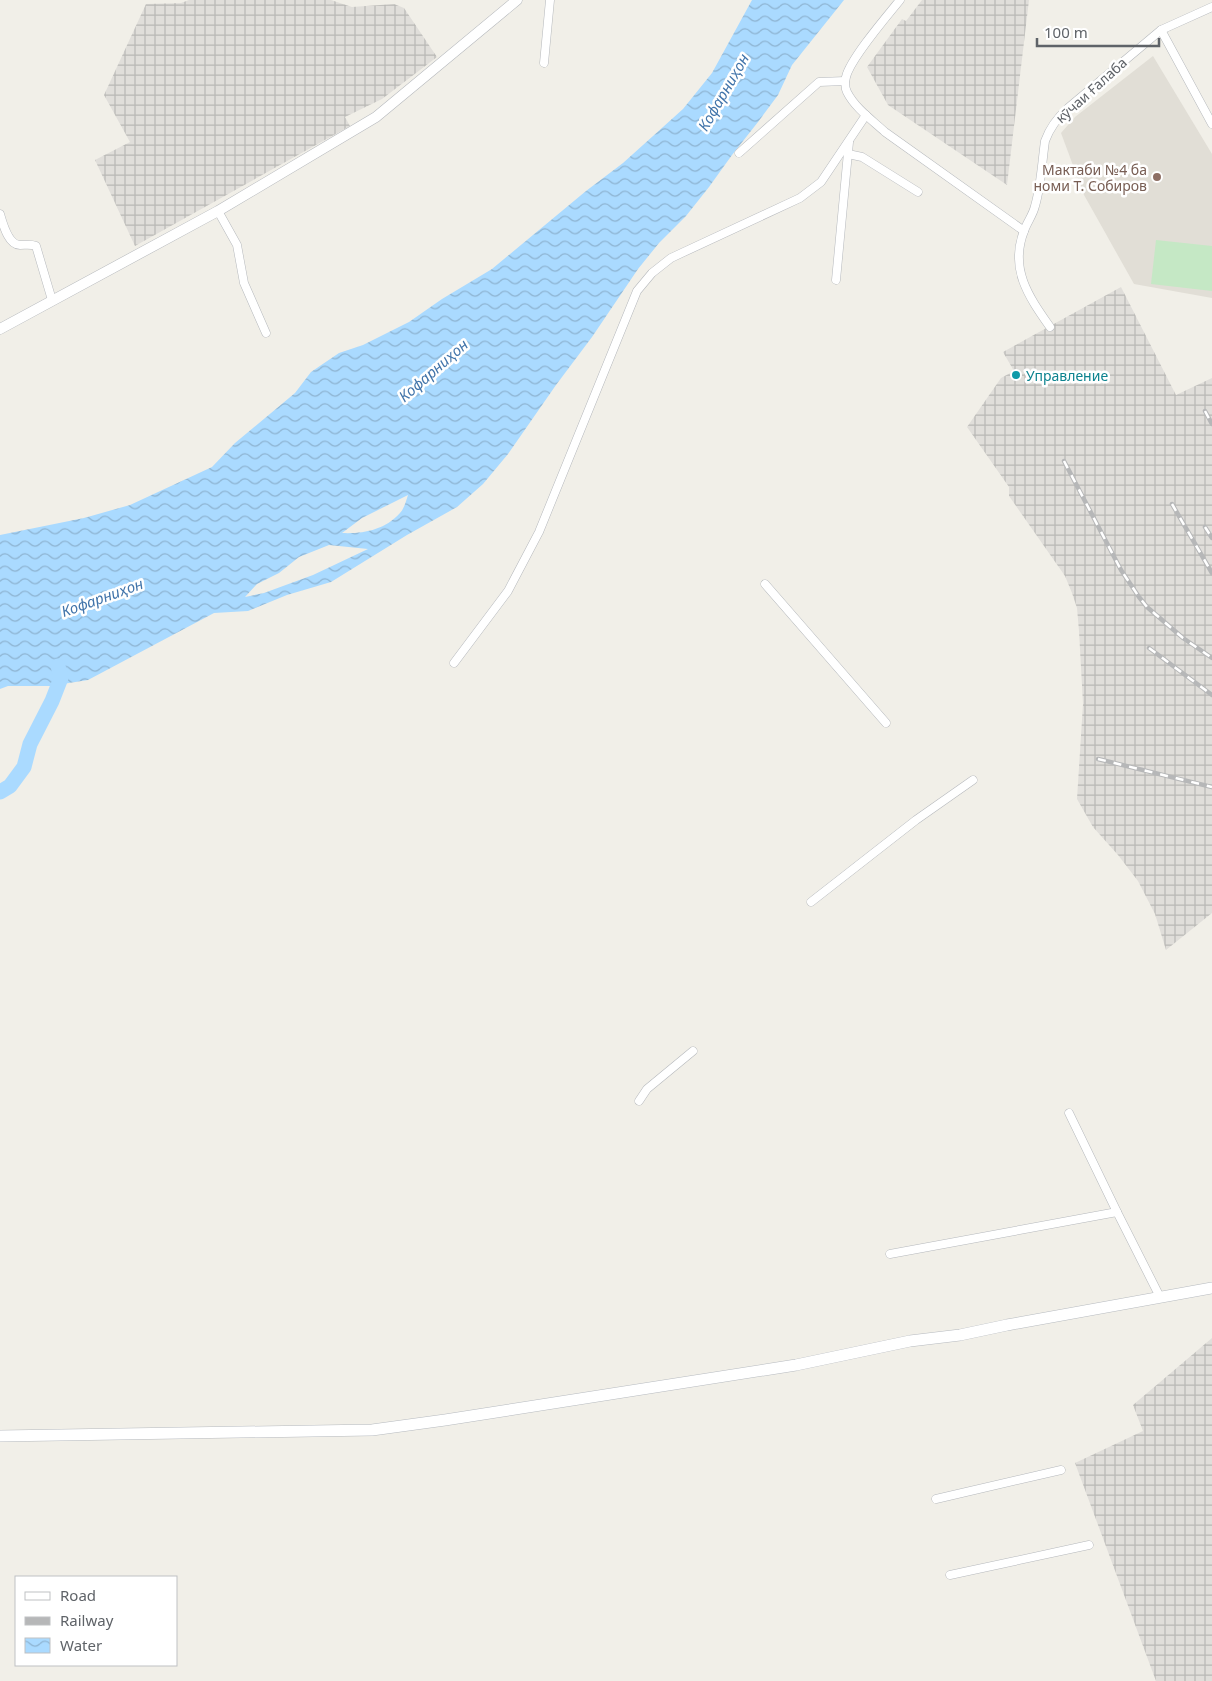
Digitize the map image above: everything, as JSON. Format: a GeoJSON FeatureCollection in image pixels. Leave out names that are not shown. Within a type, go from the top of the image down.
{"type":"FeatureCollection","features":[{"type":"Feature","properties":{"kind":"main road"},"geometry":{"type":"LineString","coordinates":[[0,1436],[372,1430],[796,1365],[910,1340],[960,1335],[1212,1288]]}},
{"type":"Feature","properties":{"kind":"street"},"geometry":{"type":"LineString","coordinates":[[0,328],[218,211],[376,117],[516,0]]}},
{"type":"Feature","properties":{"kind":"street"},"geometry":{"type":"LineString","coordinates":[[544,62],[550,0]]}},
{"type":"Feature","properties":{"kind":"street"},"geometry":{"type":"LineString","coordinates":[[900,0],[858,54],[845,81],[847,91],[866,115],[885,132],[1024,231]]}},
{"type":"Feature","properties":{"kind":"street","name":"кӯчаи Ғалаба"},"geometry":{"type":"LineString","coordinates":[[1050,327],[1029,296],[1021,279],[1018,261],[1024,231],[1035,207],[1048,131],[1057,118],[1161,30],[1212,6]]}},
{"type":"Feature","properties":{"kind":"street"},"geometry":{"type":"LineString","coordinates":[[1161,30],[1212,124]]}},
{"type":"Feature","properties":{"kind":"street"},"geometry":{"type":"LineString","coordinates":[[739,153],[819,82],[845,81]]}},
{"type":"Feature","properties":{"kind":"street"},"geometry":{"type":"LineString","coordinates":[[454,663],[508,590],[539,532],[637,291],[652,273],[671,258],[800,198],[821,182],[866,115]]}},
{"type":"Feature","properties":{"kind":"street"},"geometry":{"type":"LineString","coordinates":[[836,280],[849,140]]}},
{"type":"Feature","properties":{"kind":"street"},"geometry":{"type":"LineString","coordinates":[[848,154],[862,157],[918,192]]}},
{"type":"Feature","properties":{"kind":"street"},"geometry":{"type":"LineString","coordinates":[[218,211],[237,245],[244,283],[254,310],[266,333]]}},
{"type":"Feature","properties":{"kind":"street"},"geometry":{"type":"LineString","coordinates":[[0,214],[12,242],[16,245],[32,244],[36,246],[52,300]]}},
{"type":"Feature","properties":{"kind":"street"},"geometry":{"type":"LineString","coordinates":[[765,584],[886,723]]}},
{"type":"Feature","properties":{"kind":"street"},"geometry":{"type":"LineString","coordinates":[[811,902],[916,820],[973,780]]}},
{"type":"Feature","properties":{"kind":"street"},"geometry":{"type":"LineString","coordinates":[[639,1101],[647,1089],[693,1051]]}},
{"type":"Feature","properties":{"kind":"street"},"geometry":{"type":"LineString","coordinates":[[1069,1113],[1160,1297]]}},
{"type":"Feature","properties":{"kind":"street"},"geometry":{"type":"LineString","coordinates":[[890,1254],[1117,1212]]}},
{"type":"Feature","properties":{"kind":"street"},"geometry":{"type":"LineString","coordinates":[[936,1499],[1061,1470]]}},
{"type":"Feature","properties":{"kind":"street"},"geometry":{"type":"LineString","coordinates":[[950,1575],[1089,1545]]}},
{"type":"Feature","properties":{"kind":"shaded area"},"geometry":{"type":"Polygon","coordinates":[[[189,0],[331,0],[352,7],[394,4],[404,8],[437,57],[382,99],[345,117],[350,126],[135,246],[95,160],[130,142],[104,95],[146,4],[181,3],[189,0]]]}},
{"type":"Feature","properties":{"kind":"shaded area"},"geometry":{"type":"Polygon","coordinates":[[[922,0],[1029,0],[1007,185],[888,105],[867,67],[902,19],[906,21],[922,0]]]}},
{"type":"Feature","properties":{"kind":"shaded area"},"geometry":{"type":"Polygon","coordinates":[[[1153,56],[1212,154],[1212,298],[1134,284],[1084,195],[1061,133],[1075,117],[1153,56]]]}},
{"type":"Feature","properties":{"kind":"shaded area"},"geometry":{"type":"Polygon","coordinates":[[[1121,287],[1176,395],[1212,378],[1212,913],[1166,950],[1155,914],[1138,881],[1093,827],[1077,799],[1083,704],[1077,608],[1072,593],[1065,576],[1009,496],[1009,487],[967,427],[1001,378],[1014,371],[1003,352],[1121,287]]]}},
{"type":"Feature","properties":{"kind":"shaded area"},"geometry":{"type":"Polygon","coordinates":[[[1212,1338],[1212,1681],[1156,1681],[1075,1463],[1143,1431],[1133,1405],[1212,1338]]]}},
{"type":"Feature","properties":{"kind":"green space"},"geometry":{"type":"Polygon","coordinates":[[[1156,240],[1212,246],[1212,291],[1151,284],[1156,240]]]}},
{"type":"Feature","properties":{"kind":"water","name":"Кофарниҳон"},"geometry":{"type":"Polygon","coordinates":[[[752,0],[844,0],[792,65],[778,95],[709,187],[686,216],[659,243],[638,269],[508,454],[483,484],[457,507],[407,535],[331,582],[287,595],[248,611],[214,613],[88,680],[50,686],[8,686],[0,689],[0,535],[84,518],[130,505],[212,467],[235,443],[295,393],[311,372],[339,353],[363,345],[409,322],[442,299],[492,269],[586,191],[623,163],[683,109],[712,73],[752,0]],[[408,495],[362,518],[342,533],[366,532],[388,523],[401,511],[408,495]],[[329,545],[299,557],[279,573],[257,584],[245,597],[264,593],[313,575],[368,549],[329,545]]]}},
{"type":"Feature","properties":{"kind":"waterway"},"geometry":{"type":"LineString","coordinates":[[0,792],[10,786],[24,767],[30,744],[52,701],[61,678],[58,666]]}},
{"type":"Feature","properties":{"kind":"railway"},"geometry":{"type":"LineString","coordinates":[[1205,411],[1212,424]]}},
{"type":"Feature","properties":{"kind":"railway"},"geometry":{"type":"LineString","coordinates":[[1064,461],[1121,570],[1139,597],[1147,607],[1183,638],[1212,658]]}},
{"type":"Feature","properties":{"kind":"railway"},"geometry":{"type":"LineString","coordinates":[[1172,504],[1212,573]]}},
{"type":"Feature","properties":{"kind":"railway"},"geometry":{"type":"LineString","coordinates":[[1205,527],[1212,538]]}},
{"type":"Feature","properties":{"kind":"railway"},"geometry":{"type":"LineString","coordinates":[[1149,648],[1212,695]]}},
{"type":"Feature","properties":{"kind":"railway"},"geometry":{"type":"LineString","coordinates":[[1098,759],[1212,787]]}},
{"type":"Feature","properties":{"kind":"place","name":"Мактаби №4 ба номи Т. Собиров"},"geometry":{"type":"Point","coordinates":[1157,177]}},
{"type":"Feature","properties":{"kind":"place","name":"Управление"},"geometry":{"type":"Point","coordinates":[1016,375]}}]}
